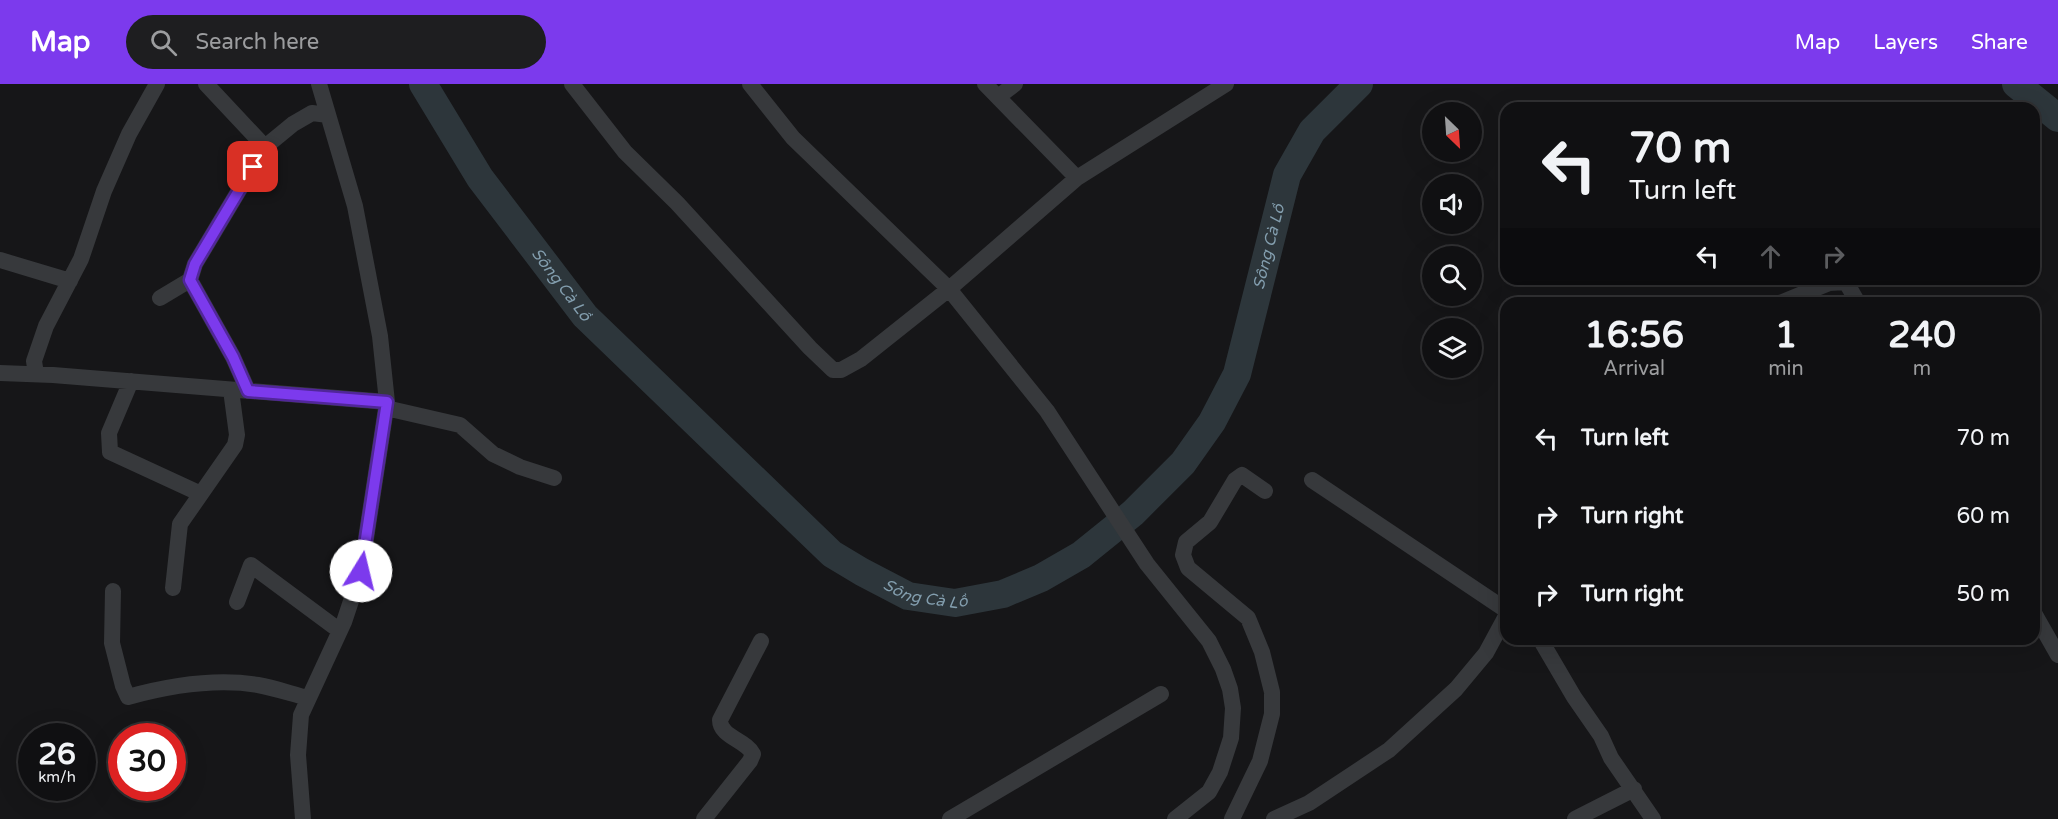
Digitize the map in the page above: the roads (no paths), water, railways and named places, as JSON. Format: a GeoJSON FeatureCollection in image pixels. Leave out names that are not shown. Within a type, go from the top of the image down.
{"type":"FeatureCollection","features":[{"type":"Feature","properties":{"kind":"street"},"geometry":{"type":"LineString","coordinates":[[36,374],[34,362],[46,326],[81,259],[113,169],[129,134],[157,84]]}},
{"type":"Feature","properties":{"kind":"street"},"geometry":{"type":"LineString","coordinates":[[206,84],[265,147]]}},
{"type":"Feature","properties":{"kind":"street"},"geometry":{"type":"LineString","coordinates":[[303,819],[298,755],[301,715],[340,631],[361,571],[387,405],[380,336],[355,206],[319,84]]}},
{"type":"Feature","properties":{"kind":"street"},"geometry":{"type":"LineString","coordinates":[[572,84],[625,152],[677,203],[832,370],[841,370],[861,359],[949,289],[1077,178],[1226,84]]}},
{"type":"Feature","properties":{"kind":"street"},"geometry":{"type":"LineString","coordinates":[[750,84],[792,138],[949,289],[1047,411],[1147,564],[1209,641],[1223,669],[1233,708],[1232,738],[1220,772],[1209,792],[1175,819]]}},
{"type":"Feature","properties":{"kind":"street"},"geometry":{"type":"LineString","coordinates":[[985,84],[1077,178]]}},
{"type":"Feature","properties":{"kind":"street"},"geometry":{"type":"LineString","coordinates":[[998,97],[1015,84]]}},
{"type":"Feature","properties":{"kind":"street"},"geometry":{"type":"LineString","coordinates":[[159,298],[190,280],[195,264],[265,147],[293,124],[312,113],[328,115]]}},
{"type":"Feature","properties":{"kind":"street"},"geometry":{"type":"LineString","coordinates":[[0,260],[70,281]]}},
{"type":"Feature","properties":{"kind":"street"},"geometry":{"type":"LineString","coordinates":[[173,588],[180,524],[235,445],[237,435],[239,391],[233,357],[190,280]]}},
{"type":"Feature","properties":{"kind":"street"},"geometry":{"type":"LineString","coordinates":[[1795,297],[1824,285]]}},
{"type":"Feature","properties":{"kind":"street"},"geometry":{"type":"LineString","coordinates":[[0,373],[131,381],[387,405],[460,425],[493,454],[520,467],[554,478]]}},
{"type":"Feature","properties":{"kind":"street"},"geometry":{"type":"LineString","coordinates":[[131,381],[109,433],[110,452],[201,494]]}},
{"type":"Feature","properties":{"kind":"street"},"geometry":{"type":"LineString","coordinates":[[1232,819],[1260,761],[1272,714],[1272,692],[1262,652],[1248,618],[1188,568],[1183,555],[1186,542],[1209,522],[1235,480],[1242,475],[1265,491]]}},
{"type":"Feature","properties":{"kind":"street"},"geometry":{"type":"LineString","coordinates":[[1312,480],[1500,606]]}},
{"type":"Feature","properties":{"kind":"street"},"geometry":{"type":"LineString","coordinates":[[237,602],[251,565],[340,631]]}},
{"type":"Feature","properties":{"kind":"street"},"geometry":{"type":"LineString","coordinates":[[113,591],[112,643],[128,698],[154,690],[221,682],[258,685],[308,698]]}},
{"type":"Feature","properties":{"kind":"street"},"geometry":{"type":"LineString","coordinates":[[2040,624],[2058,655]]}},
{"type":"Feature","properties":{"kind":"street"},"geometry":{"type":"LineString","coordinates":[[1274,819],[1309,803],[1357,773],[1421,723],[1456,689],[1486,653],[1500,627]]}},
{"type":"Feature","properties":{"kind":"street"},"geometry":{"type":"LineString","coordinates":[[704,819],[750,761],[753,754],[750,748],[723,730],[720,720],[761,641]]}},
{"type":"Feature","properties":{"kind":"street"},"geometry":{"type":"LineString","coordinates":[[1544,645],[1574,697],[1601,736],[1611,758],[1653,819]]}},
{"type":"Feature","properties":{"kind":"street"},"geometry":{"type":"LineString","coordinates":[[950,819],[1161,693]]}},
{"type":"Feature","properties":{"kind":"street"},"geometry":{"type":"LineString","coordinates":[[1575,819],[1634,789]]}},
{"type":"Feature","properties":{"kind":"waterway","name":"Sông Cà Lồ"},"geometry":{"type":"LineString","coordinates":[[423,84],[480,178],[585,316],[832,554],[908,596],[955,603],[1003,594],[1041,578],[1081,555],[1133,513],[1183,463],[1212,422],[1237,374],[1287,175],[1312,131],[1359,84]]}},
{"type":"Feature","properties":{"kind":"waterway","name":"Sông Cà Lồ"},"geometry":{"type":"LineString","coordinates":[[2016,84],[2038,102]]}},
{"type":"Feature","properties":{"kind":"waterway","name":"Sông Cà Lồ"},"geometry":{"type":"LineString","coordinates":[[2040,103],[2058,118]]}}]}
